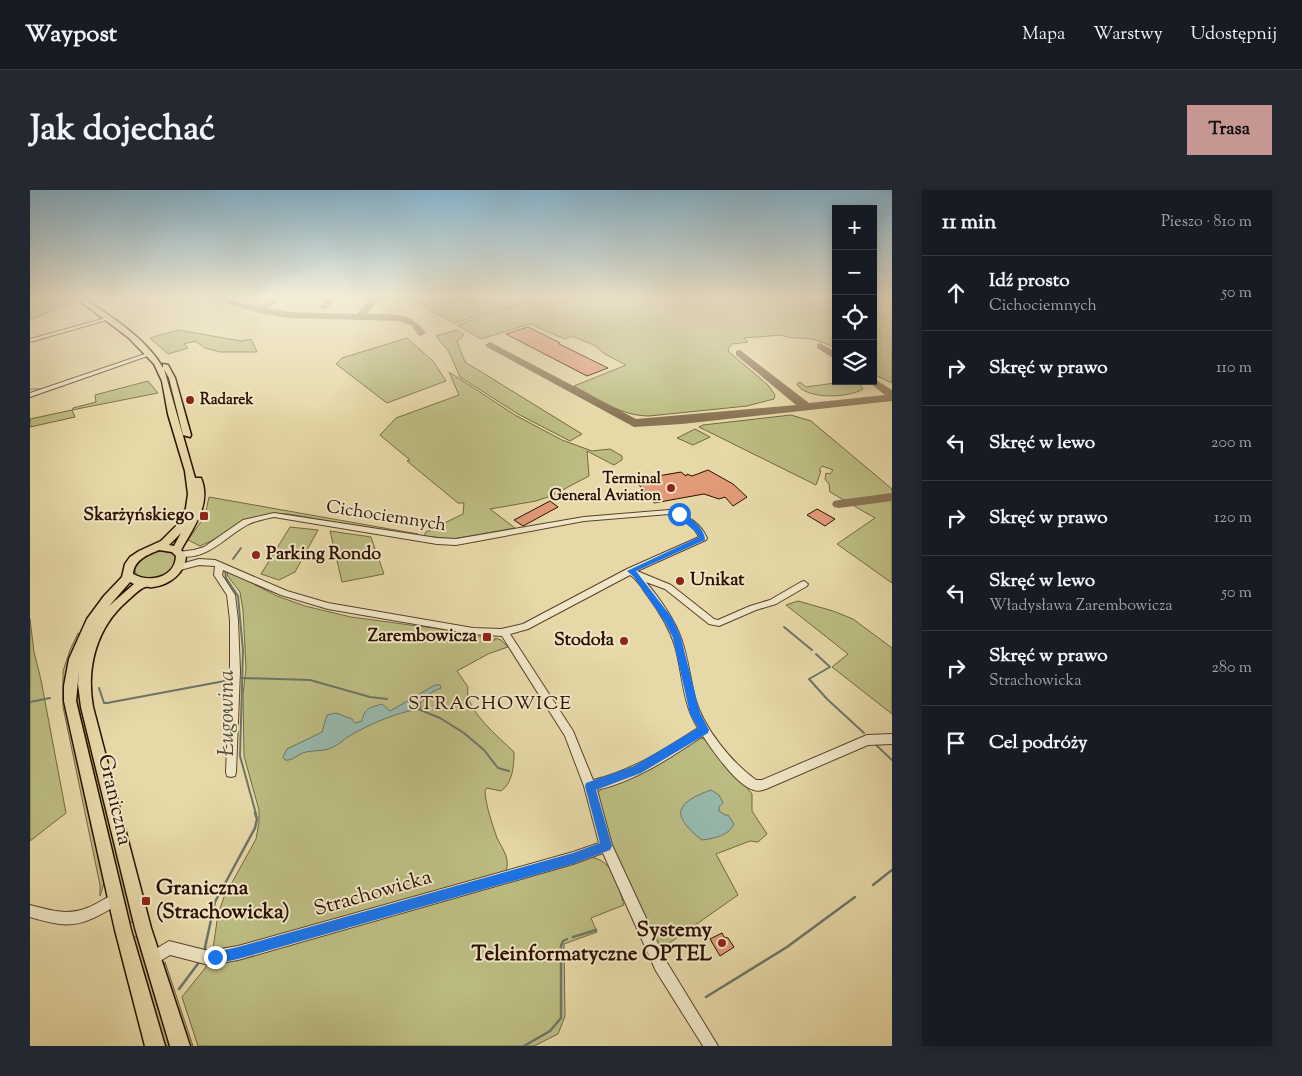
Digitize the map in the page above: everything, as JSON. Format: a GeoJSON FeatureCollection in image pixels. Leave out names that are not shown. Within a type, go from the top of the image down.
{"type":"FeatureCollection","features":[{"type":"Feature","properties":{"kind":"main road"},"geometry":{"type":"LineString","coordinates":[[130,337],[150,354],[162,374],[175,408],[201,497],[196,515],[179,551]]}},
{"type":"Feature","properties":{"kind":"main road"},"geometry":{"type":"LineString","coordinates":[[135,337],[162,359],[172,378],[175,408],[192,485],[193,500],[182,523],[169,541],[160,547]]}},
{"type":"Feature","properties":{"kind":"main road"},"geometry":{"type":"LineString","coordinates":[[128,576],[142,584],[163,580],[180,567],[184,560],[179,551],[160,547]]}},
{"type":"Feature","properties":{"kind":"main road","name":"Graniczna"},"geometry":{"type":"LineString","coordinates":[[155,1046],[115,900],[72,712],[70,683],[75,655],[87,629],[109,598],[128,576],[131,562],[143,553],[160,547]]}},
{"type":"Feature","properties":{"kind":"main road","name":"Graniczna"},"geometry":{"type":"LineString","coordinates":[[142,584],[125,595],[102,624],[88,656],[84,688],[89,716],[152,959],[180,1046]]}},
{"type":"Feature","properties":{"kind":"street"},"geometry":{"type":"LineString","coordinates":[[30,341],[44,337]]}},
{"type":"Feature","properties":{"kind":"street"},"geometry":{"type":"LineString","coordinates":[[30,395],[150,354]]}},
{"type":"Feature","properties":{"kind":"street","name":"Cichociemnych"},"geometry":{"type":"LineString","coordinates":[[179,551],[194,553],[207,548],[246,522],[274,515],[437,541],[456,542],[584,519],[670,512],[684,517],[700,531],[703,538],[634,573]]}},
{"type":"Feature","properties":{"kind":"street"},"geometry":{"type":"LineString","coordinates":[[180,567],[199,562],[220,564],[284,593],[328,606],[473,630],[505,633],[525,627],[634,573],[668,587],[712,622],[719,623],[753,608],[773,602],[804,584]]}},
{"type":"Feature","properties":{"kind":"street"},"geometry":{"type":"LineString","coordinates":[[220,564],[218,575],[231,595],[234,620],[235,671],[231,772]]}},
{"type":"Feature","properties":{"kind":"street"},"geometry":{"type":"LineString","coordinates":[[634,573],[669,620],[677,638],[695,714],[704,730],[740,773],[756,786],[867,740],[892,739]]}},
{"type":"Feature","properties":{"kind":"street"},"geometry":{"type":"LineString","coordinates":[[505,633],[569,734],[590,786],[606,846],[661,966],[711,1046]]}},
{"type":"Feature","properties":{"kind":"street"},"geometry":{"type":"LineString","coordinates":[[590,786],[598,785],[637,770],[704,730]]}},
{"type":"Feature","properties":{"kind":"street","name":"Strachowicka"},"geometry":{"type":"LineString","coordinates":[[152,959],[169,948],[209,958],[238,953],[573,858],[606,846]]}},
{"type":"Feature","properties":{"kind":"street"},"geometry":{"type":"LineString","coordinates":[[30,911],[57,918],[75,919],[84,917],[115,900]]}},
{"type":"Feature","properties":{"kind":"green space"},"geometry":{"type":"Polygon","coordinates":[[[218,337],[241,341],[251,339],[257,352],[220,352],[205,348],[195,341],[184,344],[188,348],[168,354],[150,338],[218,337]]]}},
{"type":"Feature","properties":{"kind":"green space"},"geometry":{"type":"Polygon","coordinates":[[[437,337],[462,337],[457,341],[465,362],[582,434],[570,441],[518,414],[460,377],[449,352],[437,337]]]}},
{"type":"Feature","properties":{"kind":"green space"},"geometry":{"type":"Polygon","coordinates":[[[574,337],[757,337],[744,338],[748,342],[732,344],[728,349],[729,352],[768,385],[775,395],[774,399],[747,406],[649,416],[629,413],[610,406],[574,386],[626,365],[603,353],[596,346],[574,337]]]}},
{"type":"Feature","properties":{"kind":"green space"},"geometry":{"type":"Polygon","coordinates":[[[789,337],[832,337],[832,347],[817,340],[789,337]]]}},
{"type":"Feature","properties":{"kind":"green space"},"geometry":{"type":"Polygon","coordinates":[[[877,337],[892,337],[892,383],[877,376],[877,337]]]}},
{"type":"Feature","properties":{"kind":"green space"},"geometry":{"type":"Polygon","coordinates":[[[407,338],[433,361],[446,381],[387,403],[336,364],[342,358],[407,338]]]}},
{"type":"Feature","properties":{"kind":"green space"},"geometry":{"type":"Polygon","coordinates":[[[449,372],[515,415],[562,440],[592,451],[610,449],[622,456],[622,460],[614,465],[587,451],[589,476],[551,496],[536,501],[490,509],[515,528],[453,539],[424,536],[426,532],[463,514],[464,503],[458,503],[407,461],[410,460],[380,435],[396,418],[459,395],[449,372]]]}},
{"type":"Feature","properties":{"kind":"green space"},"geometry":{"type":"Polygon","coordinates":[[[148,381],[158,393],[72,410],[73,408],[96,402],[95,395],[148,381]]]}},
{"type":"Feature","properties":{"kind":"green space"},"geometry":{"type":"Polygon","coordinates":[[[800,382],[806,387],[832,383],[832,385],[860,385],[863,389],[838,396],[828,396],[809,393],[797,384],[800,382]]]}},
{"type":"Feature","properties":{"kind":"green space"},"geometry":{"type":"Polygon","coordinates":[[[72,410],[75,417],[30,427],[30,419],[72,410]]]}},
{"type":"Feature","properties":{"kind":"green space"},"geometry":{"type":"Polygon","coordinates":[[[791,415],[811,421],[892,489],[892,583],[837,544],[875,518],[830,492],[829,484],[825,479],[826,473],[830,474],[833,470],[822,466],[819,470],[821,471],[816,485],[699,427],[791,415]]]}},
{"type":"Feature","properties":{"kind":"green space"},"geometry":{"type":"Polygon","coordinates":[[[695,429],[710,437],[693,445],[677,438],[695,429]]]}},
{"type":"Feature","properties":{"kind":"green space"},"geometry":{"type":"Polygon","coordinates":[[[209,497],[418,534],[416,536],[288,514],[274,514],[252,519],[200,546],[188,540],[205,516],[209,497]]]}},
{"type":"Feature","properties":{"kind":"green space"},"geometry":{"type":"Polygon","coordinates":[[[290,527],[318,530],[295,572],[279,580],[261,574],[290,527]]]}},
{"type":"Feature","properties":{"kind":"green space"},"geometry":{"type":"Polygon","coordinates":[[[330,531],[371,537],[384,574],[342,582],[330,531]]]}},
{"type":"Feature","properties":{"kind":"green space"},"geometry":{"type":"Polygon","coordinates":[[[162,551],[176,554],[178,558],[166,574],[156,579],[137,576],[134,568],[142,558],[162,551]]]}},
{"type":"Feature","properties":{"kind":"green space"},"geometry":{"type":"Polygon","coordinates":[[[228,571],[277,596],[305,606],[351,617],[455,631],[489,638],[489,640],[495,640],[495,638],[501,640],[508,647],[488,654],[457,671],[468,687],[468,696],[477,714],[514,752],[512,773],[505,788],[501,791],[487,788],[485,791],[491,821],[507,859],[507,868],[504,875],[509,882],[590,857],[598,859],[609,868],[613,875],[624,905],[591,918],[597,932],[564,944],[565,1016],[558,1034],[534,1046],[198,1046],[182,997],[206,967],[213,949],[218,914],[224,897],[256,839],[259,822],[259,810],[244,756],[243,695],[246,668],[243,610],[240,592],[227,575],[228,571]]]}},
{"type":"Feature","properties":{"kind":"green space"},"geometry":{"type":"Polygon","coordinates":[[[121,592],[123,593],[109,608],[82,660],[98,619],[121,592]]]}},
{"type":"Feature","properties":{"kind":"green space"},"geometry":{"type":"Polygon","coordinates":[[[798,601],[853,619],[892,648],[892,714],[832,667],[848,654],[786,605],[798,601]]]}},
{"type":"Feature","properties":{"kind":"green space"},"geometry":{"type":"Polygon","coordinates":[[[30,619],[34,652],[66,813],[30,841],[30,619]]]}},
{"type":"Feature","properties":{"kind":"green space"},"geometry":{"type":"Polygon","coordinates":[[[78,633],[80,634],[67,666],[65,703],[104,883],[100,896],[100,885],[63,707],[63,671],[78,633]]]}},
{"type":"Feature","properties":{"kind":"green space"},"geometry":{"type":"Polygon","coordinates":[[[82,661],[134,921],[129,924],[76,695],[76,677],[82,661]]]}},
{"type":"Feature","properties":{"kind":"green space"},"geometry":{"type":"Polygon","coordinates":[[[702,738],[712,744],[752,794],[752,811],[767,834],[758,842],[750,841],[716,854],[738,895],[658,951],[607,835],[596,795],[602,788],[693,739],[702,738]]]}},
{"type":"Feature","properties":{"kind":"green space"},"geometry":{"type":"Polygon","coordinates":[[[138,935],[171,1046],[163,1046],[132,939],[138,935]]]}},
{"type":"Feature","properties":{"kind":"green space"},"geometry":{"type":"Polygon","coordinates":[[[165,962],[193,1046],[189,1046],[164,972],[165,962]]]}},
{"type":"Feature","properties":{"kind":"shaded area"},"geometry":{"type":"Polygon","coordinates":[[[435,685],[440,685],[441,688],[432,692],[420,703],[421,709],[404,712],[377,722],[349,736],[331,748],[306,752],[288,760],[285,760],[283,757],[287,749],[322,732],[327,715],[336,713],[352,719],[355,723],[362,721],[366,711],[371,707],[382,704],[390,711],[435,685]]]}},
{"type":"Feature","properties":{"kind":"shaded area"},"geometry":{"type":"Polygon","coordinates":[[[711,790],[719,795],[723,803],[719,807],[719,811],[728,815],[734,824],[725,834],[702,840],[685,823],[681,817],[681,810],[690,800],[711,790]]]}},
{"type":"Feature","properties":{"kind":"building"},"geometry":{"type":"Polygon","coordinates":[[[512,337],[548,337],[608,368],[587,376],[512,337]]]}},
{"type":"Feature","properties":{"kind":"building"},"geometry":{"type":"Polygon","coordinates":[[[708,470],[733,484],[747,497],[733,506],[725,497],[719,499],[704,494],[654,503],[635,480],[681,472],[686,476],[687,474],[692,476],[708,470]]]}},
{"type":"Feature","properties":{"kind":"building"},"geometry":{"type":"Polygon","coordinates":[[[550,501],[558,507],[523,526],[514,520],[550,501]]]}},
{"type":"Feature","properties":{"kind":"building"},"geometry":{"type":"Polygon","coordinates":[[[817,509],[835,519],[825,526],[807,515],[817,509]]]}},
{"type":"Feature","properties":{"kind":"building","name":"Systemy Teleinformatyczne OPTEL"},"geometry":{"type":"Polygon","coordinates":[[[722,933],[734,947],[720,956],[710,939],[722,933]]]}},
{"type":"Feature","properties":{"kind":"waterway"},"geometry":{"type":"LineString","coordinates":[[30,389],[43,389]]}},
{"type":"Feature","properties":{"kind":"waterway"},"geometry":{"type":"LineString","coordinates":[[233,559],[241,548]]}},
{"type":"Feature","properties":{"kind":"waterway","name":"Ługowina"},"geometry":{"type":"LineString","coordinates":[[225,570],[226,578],[238,596],[243,651],[242,678]]}},
{"type":"Feature","properties":{"kind":"waterway"},"geometry":{"type":"LineString","coordinates":[[784,627],[812,650]]}},
{"type":"Feature","properties":{"kind":"waterway"},"geometry":{"type":"LineString","coordinates":[[816,654],[830,667],[809,679],[827,699],[864,733]]}},
{"type":"Feature","properties":{"kind":"waterway"},"geometry":{"type":"LineString","coordinates":[[242,678],[310,680],[370,697],[387,699]]}},
{"type":"Feature","properties":{"kind":"waterway","name":"Ługowina"},"geometry":{"type":"LineString","coordinates":[[242,678],[240,756],[256,814]]}},
{"type":"Feature","properties":{"kind":"waterway"},"geometry":{"type":"LineString","coordinates":[[99,688],[104,703],[107,703],[230,680]]}},
{"type":"Feature","properties":{"kind":"waterway"},"geometry":{"type":"LineString","coordinates":[[30,702],[50,698]]}},
{"type":"Feature","properties":{"kind":"waterway"},"geometry":{"type":"LineString","coordinates":[[418,709],[440,718],[464,733],[484,750],[498,768],[509,771]]}},
{"type":"Feature","properties":{"kind":"waterway"},"geometry":{"type":"LineString","coordinates":[[875,744],[892,760]]}},
{"type":"Feature","properties":{"kind":"waterway","name":"Ługowina"},"geometry":{"type":"LineString","coordinates":[[204,952],[215,902],[255,828],[257,819],[255,813]]}},
{"type":"Feature","properties":{"kind":"waterway"},"geometry":{"type":"LineString","coordinates":[[873,885],[892,870]]}},
{"type":"Feature","properties":{"kind":"waterway"},"geometry":{"type":"LineString","coordinates":[[706,997],[787,947],[855,897]]}},
{"type":"Feature","properties":{"kind":"waterway"},"geometry":{"type":"LineString","coordinates":[[573,937],[596,930]]}},
{"type":"Feature","properties":{"kind":"waterway"},"geometry":{"type":"LineString","coordinates":[[524,1046],[550,1031],[561,1018],[561,946],[563,941],[567,939]]}},
{"type":"Feature","properties":{"kind":"waterway","name":"Ługowina"},"geometry":{"type":"LineString","coordinates":[[179,989],[200,961]]}},
{"type":"Feature","properties":{"kind":"taxiway"},"geometry":{"type":"LineString","coordinates":[[490,345],[634,423],[682,420],[892,398]]}},
{"type":"Feature","properties":{"kind":"taxiway"},"geometry":{"type":"LineString","coordinates":[[820,346],[832,354]]}},
{"type":"Feature","properties":{"kind":"taxiway"},"geometry":{"type":"LineString","coordinates":[[740,353],[806,407]]}},
{"type":"Feature","properties":{"kind":"taxiway"},"geometry":{"type":"LineString","coordinates":[[877,384],[892,395]]}},
{"type":"Feature","properties":{"kind":"taxiway"},"geometry":{"type":"LineString","coordinates":[[839,504],[892,497]]}},
{"type":"Feature","properties":{"kind":"place","name":"Radarek"},"geometry":{"type":"Point","coordinates":[190,400]}},
{"type":"Feature","properties":{"kind":"place","name":"Terminal General Aviation"},"geometry":{"type":"Point","coordinates":[671,488]}},
{"type":"Feature","properties":{"kind":"place","name":"Skarżyńskiego"},"geometry":{"type":"Point","coordinates":[204,516]}},
{"type":"Feature","properties":{"kind":"place","name":"Parking Rondo"},"geometry":{"type":"Point","coordinates":[256,555]}},
{"type":"Feature","properties":{"kind":"place","name":"Unikat"},"geometry":{"type":"Point","coordinates":[680,581]}},
{"type":"Feature","properties":{"kind":"place","name":"Zarembowicza"},"geometry":{"type":"Point","coordinates":[487,637]}},
{"type":"Feature","properties":{"kind":"place","name":"Stodoła"},"geometry":{"type":"Point","coordinates":[624,641]}},
{"type":"Feature","properties":{"kind":"place","name":"Graniczna (Strachowicka)"},"geometry":{"type":"Point","coordinates":[146,901]}},
{"type":"Feature","properties":{"kind":"place","name":"Systemy Teleinformatyczne OPTEL"},"geometry":{"type":"Point","coordinates":[722,943]}},
{"type":"Feature","properties":{"kind":"district","name":"STRACHOWICE"},"geometry":{"type":"Point","coordinates":[490,704]}},
{"type":"Feature","properties":{"kind":"route"},"geometry":{"type":"LineString","coordinates":[[215,957],[238,953],[573,858],[606,846],[590,786],[598,785],[637,770],[704,730],[695,714],[677,638],[669,620],[637,575],[630,571],[703,538],[700,531],[679,514]]}}]}
